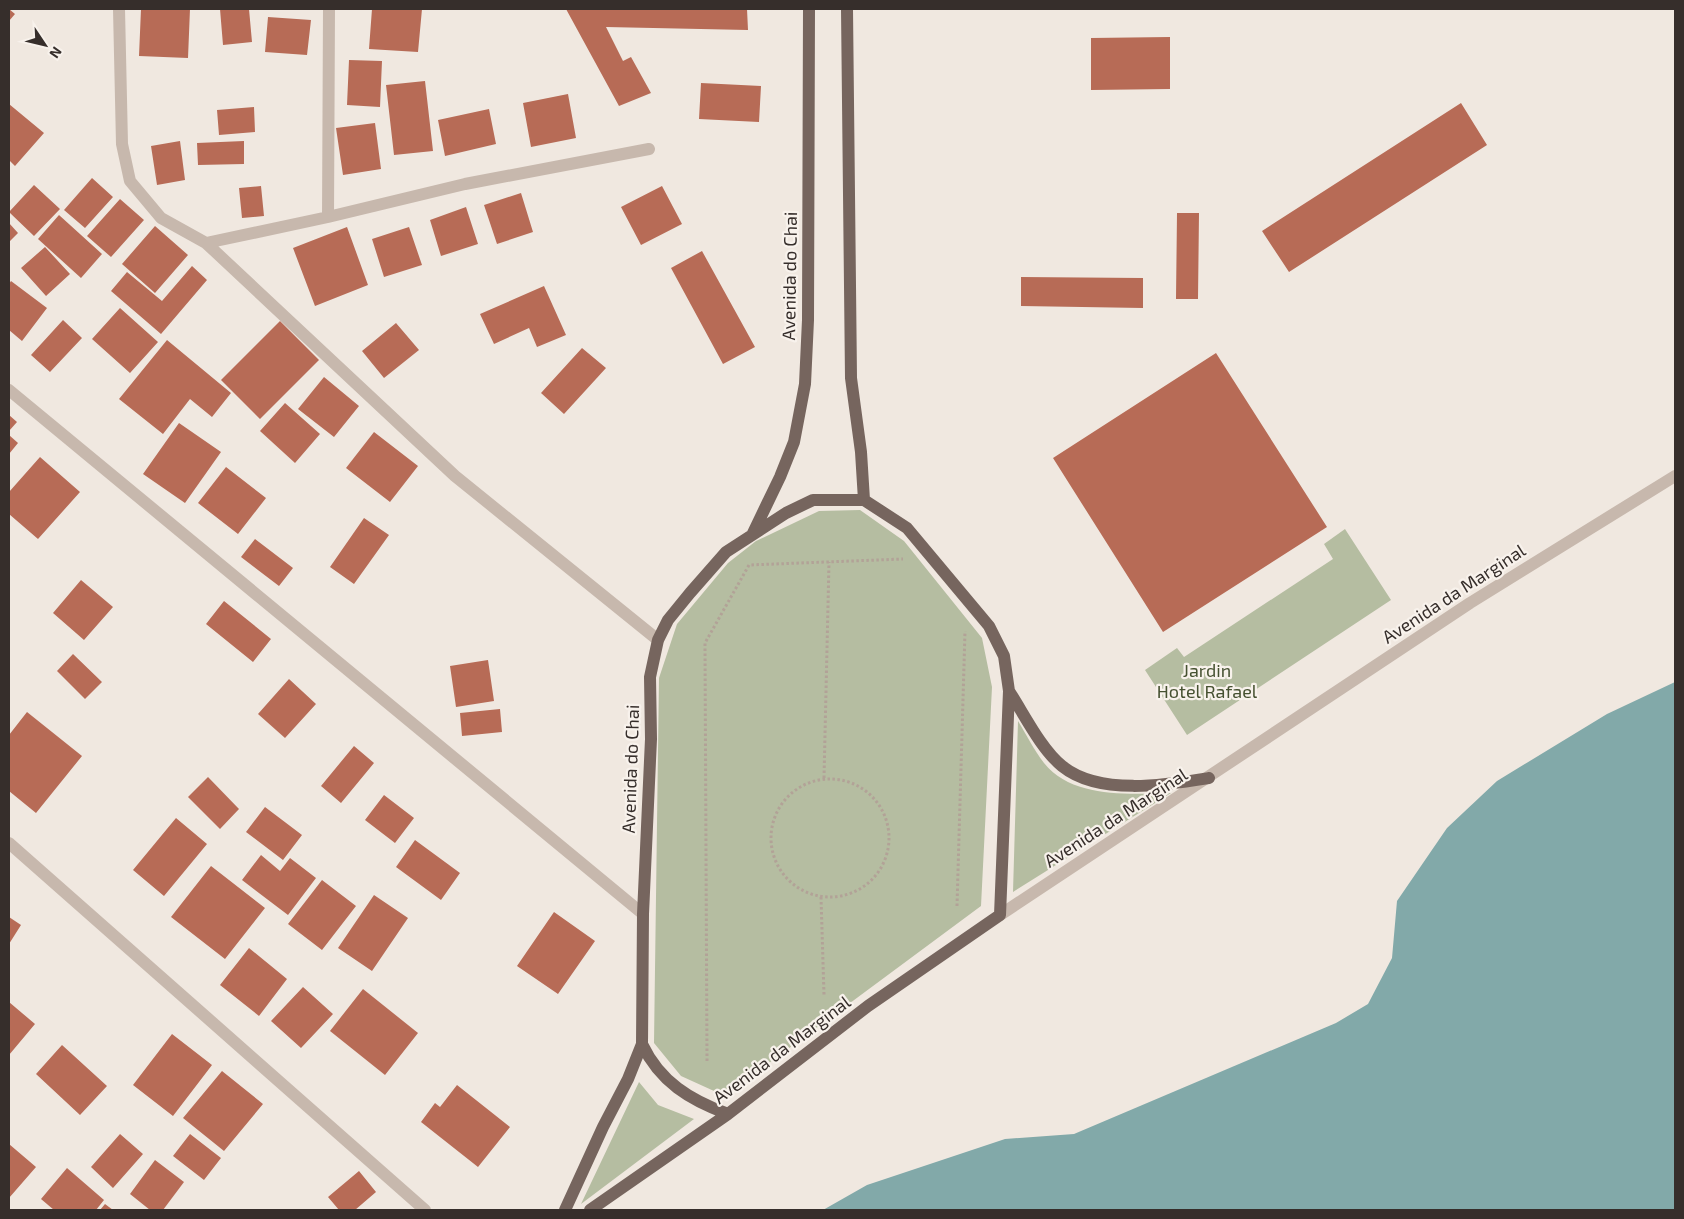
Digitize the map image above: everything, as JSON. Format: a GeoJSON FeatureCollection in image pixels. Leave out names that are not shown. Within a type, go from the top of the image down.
{"type":"FeatureCollection","features":[{"type":"Feature","properties":{"kind":"main road","name":"Avenida do Chai"},"geometry":{"type":"LineString","coordinates":[[753,533],[780,477],[794,442],[805,384],[808,320],[809,9]]}},
{"type":"Feature","properties":{"kind":"main road"},"geometry":{"type":"LineString","coordinates":[[847,9],[851,378],[861,452],[864,500],[907,528],[989,626],[1004,656],[1009,691],[1000,915]]}},
{"type":"Feature","properties":{"kind":"main road","name":"Avenida do Chai"},"geometry":{"type":"LineString","coordinates":[[642,1044],[643,914],[651,739],[650,677],[658,640],[668,620],[720,559],[753,533],[786,513],[813,500],[864,500]]}},
{"type":"Feature","properties":{"kind":"main road"},"geometry":{"type":"LineString","coordinates":[[1009,691],[1050,754],[1063,767],[1087,778],[1115,784],[1149,787],[1209,778]]}},
{"type":"Feature","properties":{"kind":"main road","name":"Avenida da Marginal"},"geometry":{"type":"LineString","coordinates":[[590,1210],[728,1114],[868,1006],[1000,915]]}},
{"type":"Feature","properties":{"kind":"main road"},"geometry":{"type":"LineString","coordinates":[[642,1044],[652,1064],[670,1081],[699,1103],[728,1114]]}},
{"type":"Feature","properties":{"kind":"main road"},"geometry":{"type":"LineString","coordinates":[[565,1210],[603,1127],[628,1080],[642,1044]]}},
{"type":"Feature","properties":{"kind":"street"},"geometry":{"type":"LineString","coordinates":[[120,9],[122,144],[130,182],[161,218],[206,243],[455,476],[658,640]]}},
{"type":"Feature","properties":{"kind":"street"},"geometry":{"type":"LineString","coordinates":[[328,217],[329,9]]}},
{"type":"Feature","properties":{"kind":"street"},"geometry":{"type":"LineString","coordinates":[[206,243],[328,217],[465,184],[649,149]]}},
{"type":"Feature","properties":{"kind":"street"},"geometry":{"type":"LineString","coordinates":[[9,390],[643,914]]}},
{"type":"Feature","properties":{"kind":"street","name":"Avenida da Marginal"},"geometry":{"type":"LineString","coordinates":[[1000,915],[1470,603],[1675,476]]}},
{"type":"Feature","properties":{"kind":"street"},"geometry":{"type":"LineString","coordinates":[[9,843],[424,1210]]}},
{"type":"Feature","properties":{"kind":"path"},"geometry":{"type":"LineString","coordinates":[[707,1061],[705,643],[749,565],[902,558],[908,564]]}},
{"type":"Feature","properties":{"kind":"path"},"geometry":{"type":"LineString","coordinates":[[824,778],[829,562]]}},
{"type":"Feature","properties":{"kind":"path"},"geometry":{"type":"LineString","coordinates":[[957,906],[965,628]]}},
{"type":"Feature","properties":{"kind":"path"},"geometry":{"type":"LineString","coordinates":[[824,778],[845,780],[863,787],[878,801],[887,819],[890,839],[886,859],[876,876],[860,889],[841,897],[821,897],[803,891],[788,880],[776,864],[771,846],[771,827],[778,809],[790,794],[806,783],[824,778]]}},
{"type":"Feature","properties":{"kind":"path"},"geometry":{"type":"LineString","coordinates":[[821,897],[824,994]]}},
{"type":"Feature","properties":{"kind":"green space"},"geometry":{"type":"Polygon","coordinates":[[[860,510],[904,541],[982,638],[992,687],[981,906],[734,1089],[714,1091],[681,1076],[654,1043],[659,678],[677,624],[728,563],[756,541],[819,511],[860,510]]]}},
{"type":"Feature","properties":{"kind":"green space","name":"Jardin Hotel Rafael"},"geometry":{"type":"Polygon","coordinates":[[[1345,529],[1391,600],[1187,735],[1145,670],[1177,648],[1184,657],[1333,559],[1324,544],[1345,529]]]}},
{"type":"Feature","properties":{"kind":"green space"},"geometry":{"type":"Polygon","coordinates":[[[1018,721],[1044,763],[1056,775],[1070,783],[1086,789],[1103,792],[1171,793],[1013,892],[1018,721]]]}},
{"type":"Feature","properties":{"kind":"green space"},"geometry":{"type":"Polygon","coordinates":[[[639,1082],[658,1105],[694,1119],[581,1204],[639,1082]]]}},
{"type":"Feature","properties":{"kind":"water"},"geometry":{"type":"Polygon","coordinates":[[[1675,682],[1675,1210],[823,1210],[867,1185],[1005,1139],[1074,1134],[1336,1023],[1368,1004],[1392,958],[1397,901],[1447,828],[1497,781],[1607,714],[1675,682]]]}},
{"type":"Feature","properties":{"kind":"building"},"geometry":{"type":"Polygon","coordinates":[[[9,9],[15,14],[9,21],[9,9]]]}},
{"type":"Feature","properties":{"kind":"building"},"geometry":{"type":"Polygon","coordinates":[[[141,9],[190,9],[188,58],[139,56],[141,9]]]}},
{"type":"Feature","properties":{"kind":"building"},"geometry":{"type":"Polygon","coordinates":[[[220,9],[249,9],[252,42],[223,45],[220,9]]]}},
{"type":"Feature","properties":{"kind":"building"},"geometry":{"type":"Polygon","coordinates":[[[372,9],[422,9],[418,52],[369,49],[372,9]]]}},
{"type":"Feature","properties":{"kind":"building"},"geometry":{"type":"Polygon","coordinates":[[[566,9],[747,9],[748,30],[606,27],[623,61],[631,57],[651,93],[619,106],[566,9]]]}},
{"type":"Feature","properties":{"kind":"building"},"geometry":{"type":"Polygon","coordinates":[[[268,17],[311,20],[307,55],[265,52],[268,17]]]}},
{"type":"Feature","properties":{"kind":"building"},"geometry":{"type":"Polygon","coordinates":[[[1170,37],[1170,89],[1091,90],[1091,38],[1170,37]]]}},
{"type":"Feature","properties":{"kind":"building"},"geometry":{"type":"Polygon","coordinates":[[[349,60],[382,61],[380,107],[347,105],[349,60]]]}},
{"type":"Feature","properties":{"kind":"building"},"geometry":{"type":"Polygon","coordinates":[[[425,81],[433,151],[394,155],[386,85],[425,81]]]}},
{"type":"Feature","properties":{"kind":"building"},"geometry":{"type":"Polygon","coordinates":[[[701,83],[761,86],[759,122],[699,119],[701,83]]]}},
{"type":"Feature","properties":{"kind":"building"},"geometry":{"type":"Polygon","coordinates":[[[568,94],[576,138],[531,147],[523,103],[568,94]]]}},
{"type":"Feature","properties":{"kind":"building"},"geometry":{"type":"Polygon","coordinates":[[[1461,103],[1487,145],[1289,272],[1262,231],[1461,103]]]}},
{"type":"Feature","properties":{"kind":"building"},"geometry":{"type":"Polygon","coordinates":[[[9,104],[44,133],[15,166],[9,160],[9,104]]]}},
{"type":"Feature","properties":{"kind":"building"},"geometry":{"type":"Polygon","coordinates":[[[254,107],[255,132],[219,135],[217,110],[254,107]]]}},
{"type":"Feature","properties":{"kind":"building"},"geometry":{"type":"Polygon","coordinates":[[[489,109],[496,144],[445,156],[438,120],[489,109]]]}},
{"type":"Feature","properties":{"kind":"building"},"geometry":{"type":"Polygon","coordinates":[[[375,123],[381,169],[343,175],[336,128],[375,123]]]}},
{"type":"Feature","properties":{"kind":"building"},"geometry":{"type":"Polygon","coordinates":[[[180,141],[185,180],[157,185],[151,146],[180,141]]]}},
{"type":"Feature","properties":{"kind":"building"},"geometry":{"type":"Polygon","coordinates":[[[244,141],[244,164],[198,165],[197,143],[244,141]]]}},
{"type":"Feature","properties":{"kind":"building"},"geometry":{"type":"Polygon","coordinates":[[[92,178],[113,197],[85,228],[64,210],[92,178]]]}},
{"type":"Feature","properties":{"kind":"building"},"geometry":{"type":"Polygon","coordinates":[[[34,185],[60,209],[34,236],[9,212],[34,185]]]}},
{"type":"Feature","properties":{"kind":"building"},"geometry":{"type":"Polygon","coordinates":[[[261,186],[264,216],[242,218],[239,188],[261,186]]]}},
{"type":"Feature","properties":{"kind":"building"},"geometry":{"type":"Polygon","coordinates":[[[662,186],[682,224],[641,245],[621,207],[662,186]]]}},
{"type":"Feature","properties":{"kind":"building"},"geometry":{"type":"Polygon","coordinates":[[[521,193],[533,232],[497,244],[484,205],[521,193]]]}},
{"type":"Feature","properties":{"kind":"building"},"geometry":{"type":"Polygon","coordinates":[[[120,199],[144,220],[111,257],[87,236],[120,199]]]}},
{"type":"Feature","properties":{"kind":"building"},"geometry":{"type":"Polygon","coordinates":[[[466,207],[478,244],[441,256],[430,220],[466,207]]]}},
{"type":"Feature","properties":{"kind":"building"},"geometry":{"type":"Polygon","coordinates":[[[1177,213],[1199,213],[1198,299],[1176,299],[1177,213]]]}},
{"type":"Feature","properties":{"kind":"building"},"geometry":{"type":"Polygon","coordinates":[[[59,215],[102,254],[81,278],[38,239],[59,215]]]}},
{"type":"Feature","properties":{"kind":"building"},"geometry":{"type":"Polygon","coordinates":[[[9,223],[18,233],[9,242],[9,223]]]}},
{"type":"Feature","properties":{"kind":"building"},"geometry":{"type":"Polygon","coordinates":[[[155,226],[188,255],[155,293],[122,264],[155,226]]]}},
{"type":"Feature","properties":{"kind":"building"},"geometry":{"type":"Polygon","coordinates":[[[347,227],[368,285],[315,306],[293,248],[347,227]]]}},
{"type":"Feature","properties":{"kind":"building"},"geometry":{"type":"Polygon","coordinates":[[[409,227],[422,265],[384,277],[372,239],[409,227]]]}},
{"type":"Feature","properties":{"kind":"building"},"geometry":{"type":"Polygon","coordinates":[[[45,247],[70,274],[46,296],[21,268],[45,247]]]}},
{"type":"Feature","properties":{"kind":"building"},"geometry":{"type":"Polygon","coordinates":[[[702,251],[755,347],[723,364],[671,268],[702,251]]]}},
{"type":"Feature","properties":{"kind":"building"},"geometry":{"type":"Polygon","coordinates":[[[192,266],[207,280],[161,334],[111,291],[127,272],[162,301],[192,266]]]}},
{"type":"Feature","properties":{"kind":"building"},"geometry":{"type":"Polygon","coordinates":[[[1021,277],[1143,278],[1143,308],[1021,306],[1021,277]]]}},
{"type":"Feature","properties":{"kind":"building"},"geometry":{"type":"Polygon","coordinates":[[[11,281],[47,308],[22,341],[9,330],[9,284],[11,281]]]}},
{"type":"Feature","properties":{"kind":"building"},"geometry":{"type":"Polygon","coordinates":[[[544,286],[566,335],[537,347],[529,328],[494,344],[480,314],[544,286]]]}},
{"type":"Feature","properties":{"kind":"building"},"geometry":{"type":"Polygon","coordinates":[[[120,308],[158,342],[130,373],[92,339],[120,308]]]}},
{"type":"Feature","properties":{"kind":"building"},"geometry":{"type":"Polygon","coordinates":[[[63,320],[82,338],[50,372],[31,355],[63,320]]]}},
{"type":"Feature","properties":{"kind":"building"},"geometry":{"type":"Polygon","coordinates":[[[280,321],[319,360],[260,419],[221,380],[280,321]]]}},
{"type":"Feature","properties":{"kind":"building"},"geometry":{"type":"Polygon","coordinates":[[[396,323],[419,350],[384,378],[362,351],[396,323]]]}},
{"type":"Feature","properties":{"kind":"building"},"geometry":{"type":"Polygon","coordinates":[[[167,340],[231,393],[212,417],[190,399],[163,434],[119,399],[167,340]]]}},
{"type":"Feature","properties":{"kind":"building"},"geometry":{"type":"Polygon","coordinates":[[[582,348],[606,368],[564,414],[541,393],[582,348]]]}},
{"type":"Feature","properties":{"kind":"building"},"geometry":{"type":"Polygon","coordinates":[[[1216,353],[1327,527],[1163,632],[1053,458],[1216,353]]]}},
{"type":"Feature","properties":{"kind":"building"},"geometry":{"type":"Polygon","coordinates":[[[324,377],[359,406],[334,437],[298,409],[324,377]]]}},
{"type":"Feature","properties":{"kind":"building"},"geometry":{"type":"Polygon","coordinates":[[[285,403],[320,434],[295,463],[260,431],[285,403]]]}},
{"type":"Feature","properties":{"kind":"building"},"geometry":{"type":"Polygon","coordinates":[[[9,415],[17,422],[9,431],[9,415]]]}},
{"type":"Feature","properties":{"kind":"building"},"geometry":{"type":"Polygon","coordinates":[[[179,423],[221,452],[185,503],[143,474],[179,423]]]}},
{"type":"Feature","properties":{"kind":"building"},"geometry":{"type":"Polygon","coordinates":[[[374,432],[418,466],[390,502],[346,468],[374,432]]]}},
{"type":"Feature","properties":{"kind":"building"},"geometry":{"type":"Polygon","coordinates":[[[9,435],[18,443],[9,454],[9,435]]]}},
{"type":"Feature","properties":{"kind":"building"},"geometry":{"type":"Polygon","coordinates":[[[40,457],[80,492],[38,539],[9,514],[9,492],[40,457]]]}},
{"type":"Feature","properties":{"kind":"building"},"geometry":{"type":"Polygon","coordinates":[[[226,467],[266,498],[238,534],[198,503],[226,467]]]}},
{"type":"Feature","properties":{"kind":"building"},"geometry":{"type":"Polygon","coordinates":[[[364,518],[389,535],[354,584],[330,567],[364,518]]]}},
{"type":"Feature","properties":{"kind":"building"},"geometry":{"type":"Polygon","coordinates":[[[255,539],[293,568],[279,586],[241,557],[255,539]]]}},
{"type":"Feature","properties":{"kind":"building"},"geometry":{"type":"Polygon","coordinates":[[[81,580],[113,607],[84,640],[53,613],[81,580]]]}},
{"type":"Feature","properties":{"kind":"building"},"geometry":{"type":"Polygon","coordinates":[[[224,601],[271,639],[253,662],[206,624],[224,601]]]}},
{"type":"Feature","properties":{"kind":"building"},"geometry":{"type":"Polygon","coordinates":[[[73,654],[102,682],[85,699],[57,671],[73,654]]]}},
{"type":"Feature","properties":{"kind":"building"},"geometry":{"type":"Polygon","coordinates":[[[488,660],[494,701],[456,707],[450,666],[488,660]]]}},
{"type":"Feature","properties":{"kind":"building"},"geometry":{"type":"Polygon","coordinates":[[[289,679],[316,704],[285,738],[258,714],[289,679]]]}},
{"type":"Feature","properties":{"kind":"building"},"geometry":{"type":"Polygon","coordinates":[[[500,709],[502,732],[462,736],[460,713],[500,709]]]}},
{"type":"Feature","properties":{"kind":"building"},"geometry":{"type":"Polygon","coordinates":[[[27,712],[82,756],[36,813],[9,791],[9,735],[27,712]]]}},
{"type":"Feature","properties":{"kind":"building"},"geometry":{"type":"Polygon","coordinates":[[[354,746],[374,763],[341,803],[321,786],[354,746]]]}},
{"type":"Feature","properties":{"kind":"building"},"geometry":{"type":"Polygon","coordinates":[[[208,777],[239,809],[220,829],[188,797],[208,777]]]}},
{"type":"Feature","properties":{"kind":"building"},"geometry":{"type":"Polygon","coordinates":[[[384,795],[414,818],[395,843],[365,820],[384,795]]]}},
{"type":"Feature","properties":{"kind":"building"},"geometry":{"type":"Polygon","coordinates":[[[265,807],[302,835],[283,860],[246,832],[265,807]]]}},
{"type":"Feature","properties":{"kind":"building"},"geometry":{"type":"Polygon","coordinates":[[[176,818],[207,844],[164,896],[133,870],[176,818]]]}},
{"type":"Feature","properties":{"kind":"building"},"geometry":{"type":"Polygon","coordinates":[[[415,840],[460,873],[441,900],[396,867],[415,840]]]}},
{"type":"Feature","properties":{"kind":"building"},"geometry":{"type":"Polygon","coordinates":[[[261,855],[280,871],[290,858],[316,878],[288,915],[242,880],[261,855]]]}},
{"type":"Feature","properties":{"kind":"building"},"geometry":{"type":"Polygon","coordinates":[[[211,866],[265,908],[225,959],[171,917],[211,866]]]}},
{"type":"Feature","properties":{"kind":"building"},"geometry":{"type":"Polygon","coordinates":[[[322,880],[356,906],[322,950],[288,924],[322,880]]]}},
{"type":"Feature","properties":{"kind":"building"},"geometry":{"type":"Polygon","coordinates":[[[374,895],[408,918],[372,971],[338,948],[374,895]]]}},
{"type":"Feature","properties":{"kind":"building"},"geometry":{"type":"Polygon","coordinates":[[[554,912],[595,941],[558,994],[517,966],[554,912]]]}},
{"type":"Feature","properties":{"kind":"building"},"geometry":{"type":"Polygon","coordinates":[[[9,917],[21,925],[9,944],[9,917]]]}},
{"type":"Feature","properties":{"kind":"building"},"geometry":{"type":"Polygon","coordinates":[[[249,948],[287,979],[259,1016],[220,985],[249,948]]]}},
{"type":"Feature","properties":{"kind":"building"},"geometry":{"type":"Polygon","coordinates":[[[303,987],[333,1014],[301,1048],[271,1021],[303,987]]]}},
{"type":"Feature","properties":{"kind":"building"},"geometry":{"type":"Polygon","coordinates":[[[363,989],[418,1033],[385,1075],[330,1031],[363,989]]]}},
{"type":"Feature","properties":{"kind":"building"},"geometry":{"type":"Polygon","coordinates":[[[9,1002],[35,1024],[9,1055],[9,1002]]]}},
{"type":"Feature","properties":{"kind":"building"},"geometry":{"type":"Polygon","coordinates":[[[172,1034],[212,1065],[173,1116],[133,1085],[172,1034]]]}},
{"type":"Feature","properties":{"kind":"building"},"geometry":{"type":"Polygon","coordinates":[[[62,1045],[107,1086],[80,1115],[36,1074],[62,1045]]]}},
{"type":"Feature","properties":{"kind":"building"},"geometry":{"type":"Polygon","coordinates":[[[222,1071],[263,1104],[224,1151],[183,1118],[222,1071]]]}},
{"type":"Feature","properties":{"kind":"building"},"geometry":{"type":"Polygon","coordinates":[[[457,1085],[510,1127],[478,1167],[421,1122],[435,1103],[440,1107],[457,1085]]]}},
{"type":"Feature","properties":{"kind":"building"},"geometry":{"type":"Polygon","coordinates":[[[120,1134],[143,1154],[113,1188],[91,1167],[120,1134]]]}},
{"type":"Feature","properties":{"kind":"building"},"geometry":{"type":"Polygon","coordinates":[[[190,1134],[221,1158],[204,1180],[173,1156],[190,1134]]]}},
{"type":"Feature","properties":{"kind":"building"},"geometry":{"type":"Polygon","coordinates":[[[9,1144],[36,1167],[9,1198],[9,1144]]]}},
{"type":"Feature","properties":{"kind":"building"},"geometry":{"type":"Polygon","coordinates":[[[155,1160],[184,1182],[163,1210],[150,1210],[130,1194],[155,1160]]]}},
{"type":"Feature","properties":{"kind":"building"},"geometry":{"type":"Polygon","coordinates":[[[67,1168],[104,1200],[96,1210],[54,1210],[41,1199],[67,1168]]]}},
{"type":"Feature","properties":{"kind":"building"},"geometry":{"type":"Polygon","coordinates":[[[359,1171],[376,1192],[355,1210],[339,1210],[328,1197],[359,1171]]]}},
{"type":"Feature","properties":{"kind":"building"},"geometry":{"type":"Polygon","coordinates":[[[105,1204],[113,1210],[100,1210],[105,1204]]]}}]}
